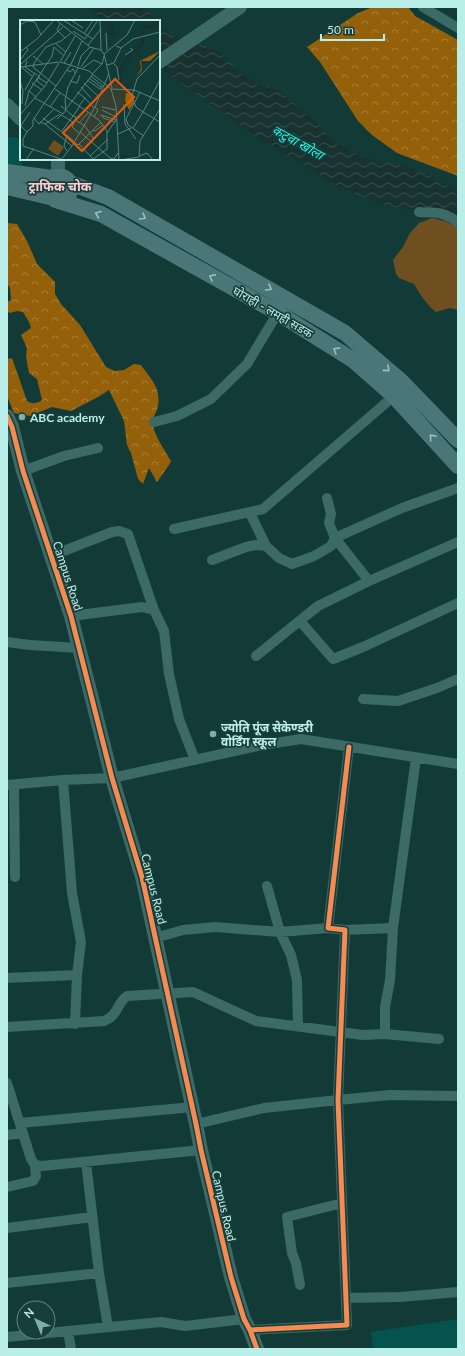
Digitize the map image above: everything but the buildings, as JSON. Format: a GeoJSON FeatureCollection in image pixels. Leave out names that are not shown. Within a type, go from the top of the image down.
{"type":"FeatureCollection","features":[{"type":"Feature","properties":{"kind":"main road","name":"घोराही - लमही सडक"},"geometry":{"type":"LineString","coordinates":[[7,172],[60,179],[108,197],[345,332],[401,381],[458,440]]}},
{"type":"Feature","properties":{"kind":"main road"},"geometry":{"type":"LineString","coordinates":[[60,179],[71,188],[68,197],[64,200],[54,199],[48,194],[47,185],[60,179]]}},
{"type":"Feature","properties":{"kind":"main road","name":"घोराही - लमही सडक"},"geometry":{"type":"LineString","coordinates":[[7,187],[54,199],[101,214],[278,313],[353,360],[394,396],[458,466]]}},
{"type":"Feature","properties":{"kind":"street"},"geometry":{"type":"LineString","coordinates":[[160,61],[240,7]]}},
{"type":"Feature","properties":{"kind":"street"},"geometry":{"type":"LineString","coordinates":[[422,7],[458,28]]}},
{"type":"Feature","properties":{"kind":"street"},"geometry":{"type":"LineString","coordinates":[[7,105],[20,118]]}},
{"type":"Feature","properties":{"kind":"street"},"geometry":{"type":"LineString","coordinates":[[58,160],[60,179]]}},
{"type":"Feature","properties":{"kind":"street"},"geometry":{"type":"LineString","coordinates":[[419,212],[442,213],[458,223]]}},
{"type":"Feature","properties":{"kind":"street"},"geometry":{"type":"LineString","coordinates":[[154,422],[177,416],[211,399],[247,364],[286,299]]}},
{"type":"Feature","properties":{"kind":"street"},"geometry":{"type":"LineString","coordinates":[[174,529],[263,509],[394,396]]}},
{"type":"Feature","properties":{"kind":"street","name":"Campus Road"},"geometry":{"type":"LineString","coordinates":[[8,424],[71,616],[112,778],[142,877],[193,1107],[201,1150],[231,1277],[257,1349]]}},
{"type":"Feature","properties":{"kind":"street"},"geometry":{"type":"LineString","coordinates":[[23,471],[64,456],[98,448]]}},
{"type":"Feature","properties":{"kind":"street"},"geometry":{"type":"LineString","coordinates":[[250,513],[266,546],[279,558],[292,564],[314,556],[332,546],[335,538],[402,508],[458,488]]}},
{"type":"Feature","properties":{"kind":"street"},"geometry":{"type":"LineString","coordinates":[[326,498],[331,514],[329,523],[335,538],[369,580]]}},
{"type":"Feature","properties":{"kind":"street"},"geometry":{"type":"LineString","coordinates":[[51,556],[112,532],[119,531],[128,534],[154,610],[164,631],[169,674],[179,719],[195,760]]}},
{"type":"Feature","properties":{"kind":"street"},"geometry":{"type":"LineString","coordinates":[[256,656],[318,606],[369,580],[458,542]]}},
{"type":"Feature","properties":{"kind":"street"},"geometry":{"type":"LineString","coordinates":[[212,560],[246,547],[256,545],[266,546]]}},
{"type":"Feature","properties":{"kind":"street"},"geometry":{"type":"LineString","coordinates":[[300,620],[333,659],[363,647],[458,603]]}},
{"type":"Feature","properties":{"kind":"street"},"geometry":{"type":"LineString","coordinates":[[71,616],[142,608],[154,610]]}},
{"type":"Feature","properties":{"kind":"street"},"geometry":{"type":"LineString","coordinates":[[7,642],[79,648]]}},
{"type":"Feature","properties":{"kind":"street"},"geometry":{"type":"LineString","coordinates":[[363,699],[398,701],[438,688],[458,679]]}},
{"type":"Feature","properties":{"kind":"street"},"geometry":{"type":"LineString","coordinates":[[15,877],[10,785],[63,780],[112,778],[262,745],[301,739],[458,764]]}},
{"type":"Feature","properties":{"kind":"street"},"geometry":{"type":"LineString","coordinates":[[328,928],[349,747]]}},
{"type":"Feature","properties":{"kind":"street"},"geometry":{"type":"LineString","coordinates":[[385,1034],[385,1007],[390,980],[393,928],[416,758]]}},
{"type":"Feature","properties":{"kind":"street"},"geometry":{"type":"LineString","coordinates":[[63,780],[72,893],[81,942],[77,975],[75,1024]]}},
{"type":"Feature","properties":{"kind":"street"},"geometry":{"type":"LineString","coordinates":[[267,886],[280,932],[290,955],[297,980],[298,1025]]}},
{"type":"Feature","properties":{"kind":"street"},"geometry":{"type":"LineString","coordinates":[[155,938],[183,930],[215,926],[280,932],[328,928],[345,930],[393,928]]}},
{"type":"Feature","properties":{"kind":"street"},"geometry":{"type":"LineString","coordinates":[[7,1337],[162,1322],[185,1326],[247,1324],[347,1325],[338,1100],[345,930]]}},
{"type":"Feature","properties":{"kind":"street"},"geometry":{"type":"LineString","coordinates":[[7,978],[77,975]]}},
{"type":"Feature","properties":{"kind":"street"},"geometry":{"type":"LineString","coordinates":[[7,1027],[75,1024],[104,1021],[116,1013],[120,1002],[127,996],[193,992],[256,1021],[298,1025],[363,1035],[385,1034],[439,1040]]}},
{"type":"Feature","properties":{"kind":"street"},"geometry":{"type":"LineString","coordinates":[[7,1083],[31,1159],[35,1165],[36,1176],[33,1181],[7,1187]]}},
{"type":"Feature","properties":{"kind":"street"},"geometry":{"type":"LineString","coordinates":[[196,1124],[264,1108],[338,1100],[390,1095],[458,1096]]}},
{"type":"Feature","properties":{"kind":"street"},"geometry":{"type":"LineString","coordinates":[[7,1135],[21,1128],[193,1107]]}},
{"type":"Feature","properties":{"kind":"street"},"geometry":{"type":"LineString","coordinates":[[35,1165],[42,1166],[201,1150]]}},
{"type":"Feature","properties":{"kind":"street"},"geometry":{"type":"LineString","coordinates":[[86,1162],[99,1273],[108,1327]]}},
{"type":"Feature","properties":{"kind":"street"},"geometry":{"type":"LineString","coordinates":[[300,1285],[296,1263],[292,1253],[287,1217],[342,1203]]}},
{"type":"Feature","properties":{"kind":"street"},"geometry":{"type":"LineString","coordinates":[[7,1228],[92,1217]]}},
{"type":"Feature","properties":{"kind":"street"},"geometry":{"type":"LineString","coordinates":[[7,1283],[99,1273]]}},
{"type":"Feature","properties":{"kind":"street"},"geometry":{"type":"LineString","coordinates":[[346,1298],[400,1297],[458,1292]]}},
{"type":"Feature","properties":{"kind":"street"},"geometry":{"type":"LineString","coordinates":[[68,1331],[71,1349]]}},
{"type":"Feature","properties":{"kind":"shaded area"},"geometry":{"type":"Polygon","coordinates":[[[7,137],[20,138],[20,160],[22,160],[22,166],[7,165],[7,137]]]}},
{"type":"Feature","properties":{"kind":"shaded area"},"geometry":{"type":"Polygon","coordinates":[[[432,218],[445,221],[458,228],[458,310],[450,308],[436,312],[422,297],[414,284],[399,278],[396,274],[393,260],[403,247],[410,233],[419,223],[432,218]]]}},
{"type":"Feature","properties":{"kind":"shaded area"},"geometry":{"type":"Polygon","coordinates":[[[458,1319],[458,1349],[373,1349],[371,1332],[458,1319]]]}},
{"type":"Feature","properties":{"kind":"green space"},"geometry":{"type":"Polygon","coordinates":[[[373,7],[408,7],[415,16],[458,40],[458,176],[397,153],[372,135],[358,121],[320,62],[307,47],[358,13],[373,7]]]}},
{"type":"Feature","properties":{"kind":"green space"},"geometry":{"type":"Polygon","coordinates":[[[7,223],[17,224],[27,241],[37,264],[55,282],[55,294],[61,304],[80,325],[106,367],[115,371],[124,370],[134,364],[141,365],[152,379],[157,389],[159,400],[153,419],[154,430],[171,461],[157,482],[149,468],[143,484],[138,479],[131,453],[127,445],[124,421],[109,390],[71,411],[52,407],[30,416],[14,413],[7,396],[7,359],[12,358],[27,401],[34,403],[42,400],[37,379],[29,373],[26,356],[27,348],[21,335],[31,328],[29,322],[23,312],[17,311],[10,313],[7,311],[7,302],[11,300],[10,288],[7,283],[7,223]]]}},
{"type":"Feature","properties":{"kind":"water"},"geometry":{"type":"Polygon","coordinates":[[[90,7],[144,7],[156,20],[101,20],[90,7]]]}},
{"type":"Feature","properties":{"kind":"water","name":"कटुवा खोला"},"geometry":{"type":"Polygon","coordinates":[[[160,25],[171,36],[217,50],[241,73],[257,84],[276,89],[318,123],[330,139],[364,158],[403,166],[430,176],[458,192],[458,217],[395,207],[376,202],[340,187],[261,140],[160,68],[160,25]]]}},
{"type":"Feature","properties":{"kind":"cycle path"},"geometry":{"type":"LineString","coordinates":[[7,416],[12,427],[23,471],[71,616],[112,778],[142,877],[201,1150],[231,1277],[244,1319],[257,1349]]}},
{"type":"Feature","properties":{"kind":"cycle path"},"geometry":{"type":"LineString","coordinates":[[250,1330],[347,1325],[338,1100],[345,930],[328,928],[349,747]]}},
{"type":"Feature","properties":{"kind":"place","name":"ABC academy"},"geometry":{"type":"Point","coordinates":[22,417]}},
{"type":"Feature","properties":{"kind":"place","name":"ज्योति पूंज सेकेण्डरी वोर्डिंग स्कूल"},"geometry":{"type":"Point","coordinates":[213,734]}},
{"type":"Feature","properties":{"kind":"district","name":"ट्राफिक चोक"},"geometry":{"type":"Point","coordinates":[60,186]}}]}
